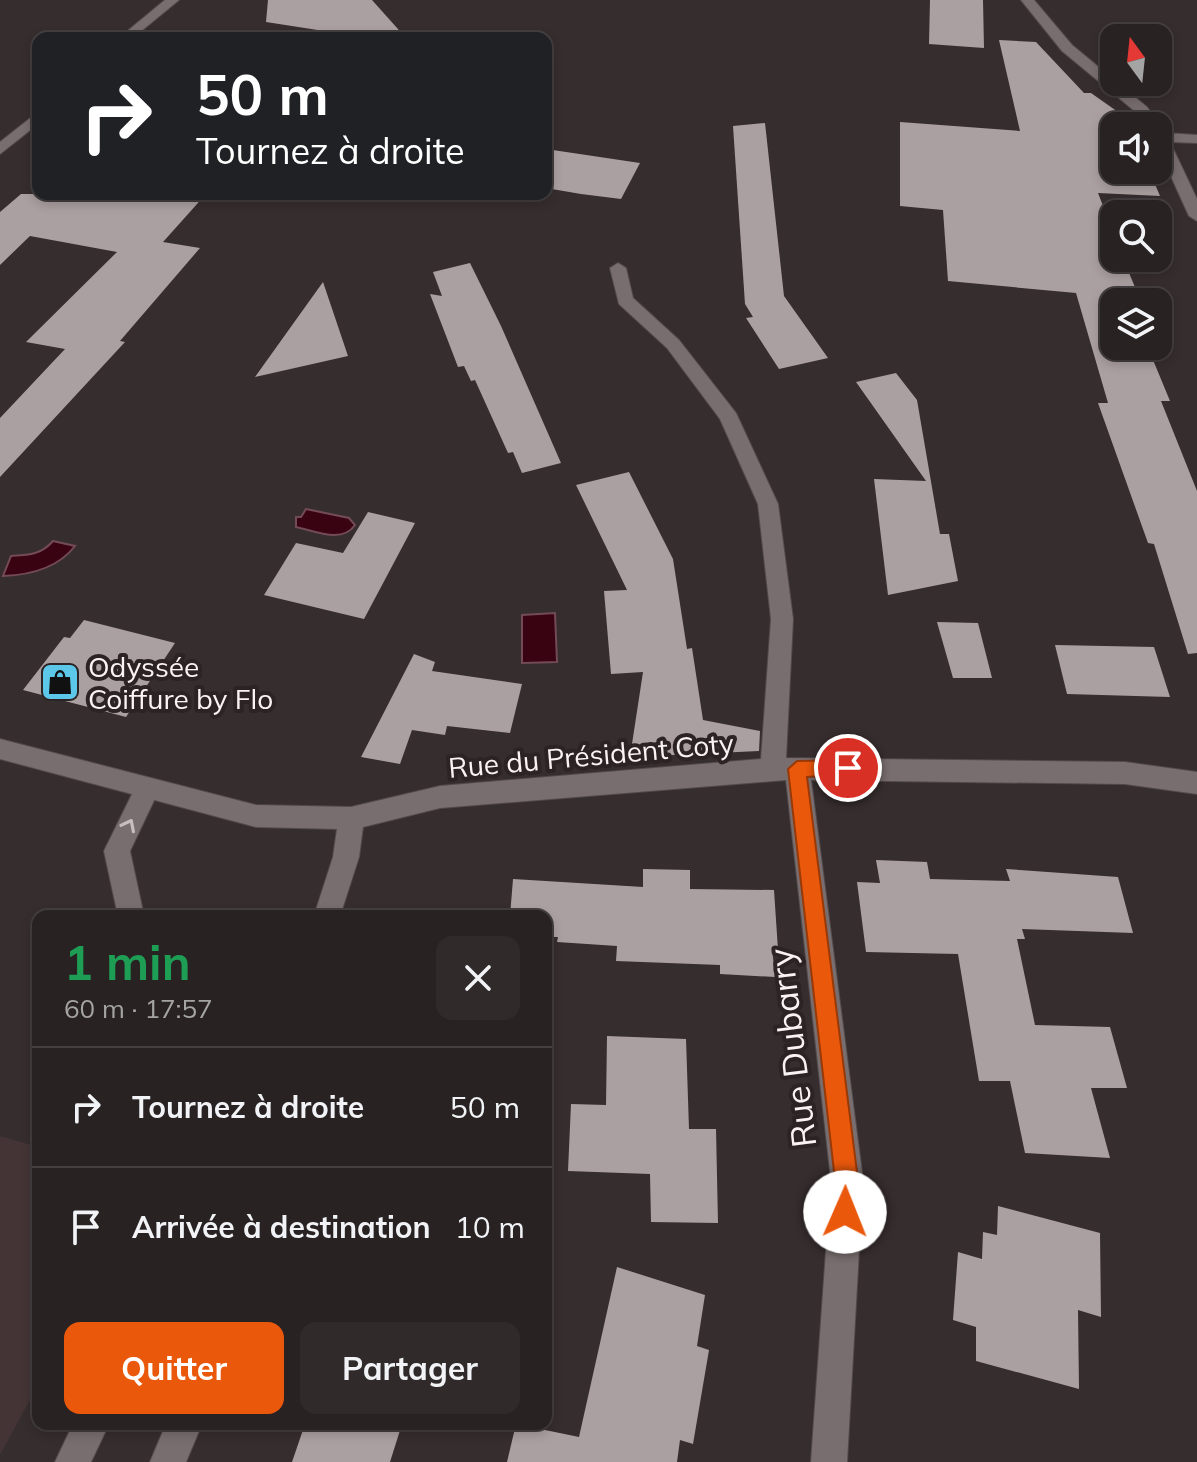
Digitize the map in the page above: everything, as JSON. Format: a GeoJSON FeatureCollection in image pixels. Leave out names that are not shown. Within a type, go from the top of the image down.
{"type":"FeatureCollection","features":[{"type":"Feature","properties":{"kind":"street"},"geometry":{"type":"LineString","coordinates":[[132,32],[173,0]]}},
{"type":"Feature","properties":{"kind":"street"},"geometry":{"type":"LineString","coordinates":[[1027,0],[1067,48],[1143,112]]}},
{"type":"Feature","properties":{"kind":"street"},"geometry":{"type":"LineString","coordinates":[[0,150],[32,121]]}},
{"type":"Feature","properties":{"kind":"street"},"geometry":{"type":"LineString","coordinates":[[1172,135],[1197,139]]}},
{"type":"Feature","properties":{"kind":"street"},"geometry":{"type":"LineString","coordinates":[[1172,162],[1197,216]]}},
{"type":"Feature","properties":{"kind":"street","name":"Rue Dubarry"},"geometry":{"type":"LineString","coordinates":[[618,268],[625,300],[673,344],[729,417],[768,504],[782,619],[785,769],[847,1180],[829,1462]]}},
{"type":"Feature","properties":{"kind":"street","name":"Rue du Président Coty"},"geometry":{"type":"LineString","coordinates":[[0,749],[147,790],[256,816],[351,818],[440,797],[785,769],[1125,773],[1197,783]]}},
{"type":"Feature","properties":{"kind":"street"},"geometry":{"type":"LineString","coordinates":[[130,910],[117,851],[147,790]]}},
{"type":"Feature","properties":{"kind":"street"},"geometry":{"type":"LineString","coordinates":[[329,910],[346,857],[351,818]]}},
{"type":"Feature","properties":{"kind":"street"},"geometry":{"type":"LineString","coordinates":[[73,1462],[88,1430]]}},
{"type":"Feature","properties":{"kind":"street"},"geometry":{"type":"LineString","coordinates":[[168,1462],[181,1430]]}},
{"type":"Feature","properties":{"kind":"shaded area"},"geometry":{"type":"Polygon","coordinates":[[[306,509],[349,518],[355,525],[350,531],[336,535],[296,527],[296,517],[301,517],[306,509]]]}},
{"type":"Feature","properties":{"kind":"shaded area"},"geometry":{"type":"Polygon","coordinates":[[[53,541],[75,546],[60,560],[43,569],[3,576],[11,556],[39,552],[53,541]]]}},
{"type":"Feature","properties":{"kind":"shaded area"},"geometry":{"type":"Polygon","coordinates":[[[555,613],[557,662],[522,663],[522,615],[555,613]]]}},
{"type":"Feature","properties":{"kind":"shaded area"},"geometry":{"type":"Polygon","coordinates":[[[0,1136],[32,1145],[32,1396],[0,1455],[0,1136]]]}},
{"type":"Feature","properties":{"kind":"building"},"geometry":{"type":"Polygon","coordinates":[[[268,0],[372,0],[401,32],[330,32],[266,22],[268,0]]]}},
{"type":"Feature","properties":{"kind":"building"},"geometry":{"type":"Polygon","coordinates":[[[930,0],[983,0],[984,48],[929,44],[930,0]]]}},
{"type":"Feature","properties":{"kind":"building"},"geometry":{"type":"Polygon","coordinates":[[[999,40],[1036,42],[1084,93],[1091,93],[1118,112],[1100,112],[1100,184],[1155,184],[1160,196],[1098,193],[1101,200],[1100,272],[1129,272],[1135,288],[1100,288],[1100,360],[1153,360],[1170,401],[1161,401],[1197,491],[1197,653],[1188,654],[1154,544],[1148,543],[1098,403],[1108,403],[1076,293],[948,281],[943,210],[900,206],[900,122],[1020,131],[999,40]]]}},
{"type":"Feature","properties":{"kind":"building"},"geometry":{"type":"Polygon","coordinates":[[[765,123],[784,296],[828,358],[779,369],[746,318],[753,317],[745,304],[733,126],[765,123]]]}},
{"type":"Feature","properties":{"kind":"building"},"geometry":{"type":"Polygon","coordinates":[[[552,150],[640,163],[621,199],[552,189],[552,150]]]}},
{"type":"Feature","properties":{"kind":"building"},"geometry":{"type":"Polygon","coordinates":[[[21,194],[32,194],[32,200],[201,200],[163,242],[200,248],[120,341],[125,342],[0,477],[0,418],[65,349],[26,342],[117,252],[30,236],[0,265],[0,212],[21,194]]]}},
{"type":"Feature","properties":{"kind":"building"},"geometry":{"type":"Polygon","coordinates":[[[470,263],[561,463],[522,473],[513,452],[508,453],[475,380],[471,381],[464,366],[458,367],[430,294],[442,296],[433,272],[470,263]]]}},
{"type":"Feature","properties":{"kind":"building"},"geometry":{"type":"Polygon","coordinates":[[[323,282],[348,356],[255,377],[323,282]]]}},
{"type":"Feature","properties":{"kind":"building"},"geometry":{"type":"Polygon","coordinates":[[[896,373],[917,400],[940,534],[949,534],[958,581],[888,595],[874,479],[926,481],[856,382],[896,373]]]}},
{"type":"Feature","properties":{"kind":"building"},"geometry":{"type":"Polygon","coordinates":[[[629,472],[673,559],[687,649],[692,648],[703,720],[760,731],[759,751],[630,757],[643,672],[611,674],[604,591],[627,590],[576,485],[629,472]]]}},
{"type":"Feature","properties":{"kind":"building"},"geometry":{"type":"Polygon","coordinates":[[[368,512],[415,523],[364,619],[264,595],[296,543],[343,553],[368,512]]]}},
{"type":"Feature","properties":{"kind":"building"},"geometry":{"type":"Polygon","coordinates":[[[84,620],[175,643],[126,717],[23,690],[64,637],[70,638],[84,620]]]}},
{"type":"Feature","properties":{"kind":"building"},"geometry":{"type":"Polygon","coordinates":[[[937,622],[978,623],[992,678],[953,678],[937,622]]]}},
{"type":"Feature","properties":{"kind":"building"},"geometry":{"type":"Polygon","coordinates":[[[1055,645],[1154,647],[1170,697],[1067,694],[1055,645]]]}},
{"type":"Feature","properties":{"kind":"building"},"geometry":{"type":"Polygon","coordinates":[[[414,654],[435,662],[432,671],[522,684],[510,733],[447,726],[445,735],[412,730],[400,764],[361,757],[414,654]]]}},
{"type":"Feature","properties":{"kind":"building"},"geometry":{"type":"Polygon","coordinates":[[[876,860],[927,862],[930,879],[1010,881],[1006,869],[1118,877],[1133,933],[1022,929],[1025,939],[1017,939],[1035,1025],[1110,1027],[1127,1088],[1091,1088],[1110,1158],[1025,1153],[1010,1081],[979,1081],[958,954],[866,952],[857,882],[880,883],[876,860]]]}},
{"type":"Feature","properties":{"kind":"building"},"geometry":{"type":"Polygon","coordinates":[[[643,869],[690,870],[690,889],[774,890],[778,950],[772,948],[775,977],[720,974],[720,965],[616,961],[617,946],[557,942],[558,937],[552,937],[552,910],[510,910],[513,879],[643,887],[643,869]]]}},
{"type":"Feature","properties":{"kind":"building"},"geometry":{"type":"Polygon","coordinates":[[[607,1036],[686,1039],[689,1129],[716,1129],[718,1223],[651,1222],[650,1174],[568,1171],[571,1104],[606,1105],[607,1036]]]}},
{"type":"Feature","properties":{"kind":"building"},"geometry":{"type":"Polygon","coordinates":[[[998,1206],[1100,1233],[1101,1317],[1078,1310],[1079,1389],[976,1361],[976,1327],[953,1320],[958,1252],[982,1259],[983,1232],[997,1235],[998,1206]]]}},
{"type":"Feature","properties":{"kind":"building"},"geometry":{"type":"Polygon","coordinates":[[[617,1267],[705,1295],[697,1346],[709,1350],[693,1444],[680,1440],[677,1462],[507,1462],[515,1430],[545,1430],[579,1437],[617,1267]]]}},
{"type":"Feature","properties":{"kind":"building"},"geometry":{"type":"Polygon","coordinates":[[[303,1430],[400,1430],[390,1462],[292,1462],[303,1430]]]}},
{"type":"Feature","properties":{"kind":"place","name":"Odyssée Coiffure by Flo"},"geometry":{"type":"Point","coordinates":[60,682]}},
{"type":"Feature","properties":{"kind":"route"},"geometry":{"type":"LineString","coordinates":[[845,1212],[847,1180],[797,769],[848,768]]}}]}
